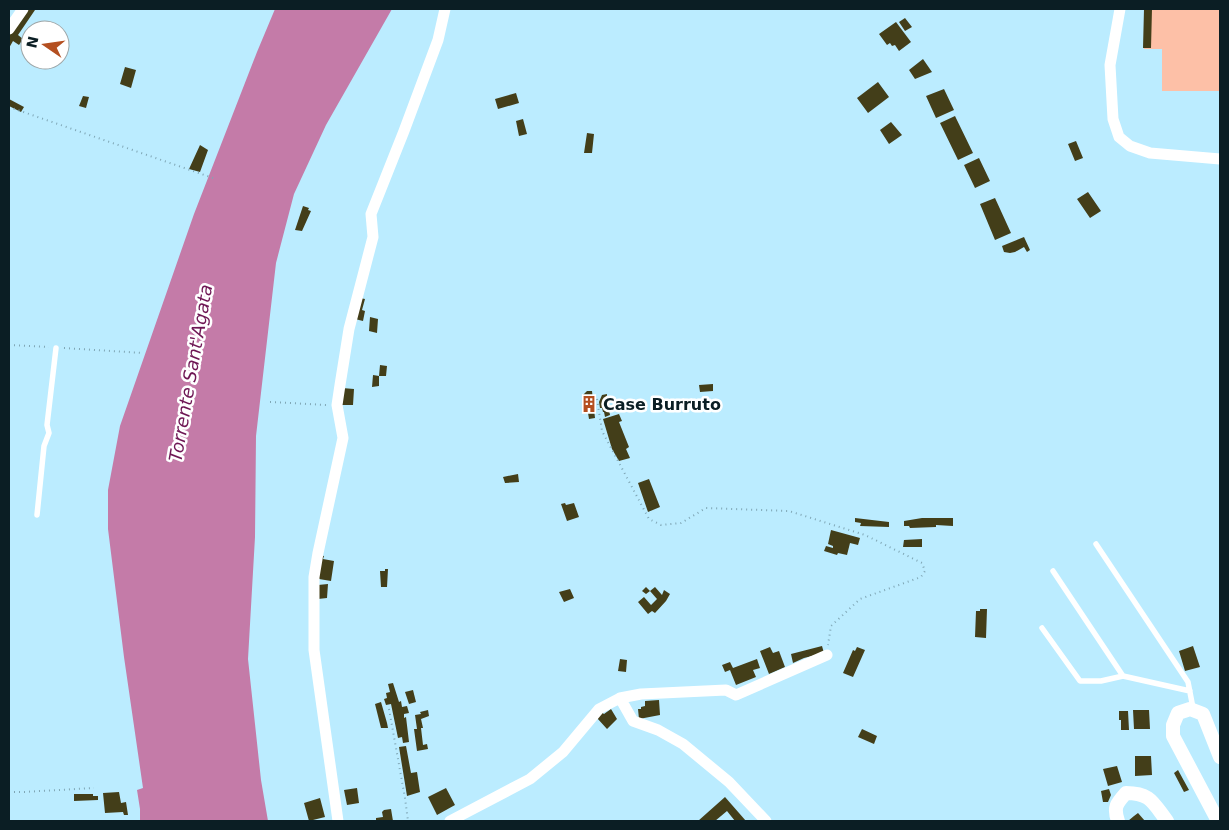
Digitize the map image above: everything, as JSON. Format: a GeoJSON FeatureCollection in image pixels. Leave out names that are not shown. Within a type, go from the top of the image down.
{"type":"FeatureCollection","features":[{"type":"Feature","properties":{"kind":"street"},"geometry":{"type":"LineString","coordinates":[[9,29],[23,9]]}},
{"type":"Feature","properties":{"kind":"street"},"geometry":{"type":"LineString","coordinates":[[338,821],[314,650],[314,577],[344,438],[337,405],[349,328],[373,237],[371,214],[435,49],[445,9]]}},
{"type":"Feature","properties":{"kind":"street"},"geometry":{"type":"LineString","coordinates":[[1120,9],[1110,65],[1113,119],[1119,137],[1130,146],[1150,152],[1220,159]]}},
{"type":"Feature","properties":{"kind":"street"},"geometry":{"type":"LineString","coordinates":[[450,821],[530,779],[563,752],[599,709],[620,698],[641,694],[726,690],[736,695],[827,655]]}},
{"type":"Feature","properties":{"kind":"street"},"geometry":{"type":"LineString","coordinates":[[620,698],[634,721],[658,730],[684,744],[729,782],[766,821]]}},
{"type":"Feature","properties":{"kind":"street"},"geometry":{"type":"LineString","coordinates":[[1218,821],[1173,736],[1173,725],[1178,713],[1190,709],[1203,714],[1220,757]]}},
{"type":"Feature","properties":{"kind":"street"},"geometry":{"type":"LineString","coordinates":[[1118,821],[1115,812],[1118,801],[1126,793],[1139,793],[1149,798],[1167,821]]}},
{"type":"Feature","properties":{"kind":"lane"},"geometry":{"type":"LineString","coordinates":[[37,515],[44,446],[50,433],[47,425],[56,348]]}},
{"type":"Feature","properties":{"kind":"lane"},"geometry":{"type":"LineString","coordinates":[[1096,544],[1188,682],[1193,710]]}},
{"type":"Feature","properties":{"kind":"lane"},"geometry":{"type":"LineString","coordinates":[[1053,571],[1122,676]]}},
{"type":"Feature","properties":{"kind":"lane"},"geometry":{"type":"LineString","coordinates":[[1042,628],[1080,681],[1101,681],[1122,676],[1190,691]]}},
{"type":"Feature","properties":{"kind":"path"},"geometry":{"type":"LineString","coordinates":[[9,107],[33,117],[213,178]]}},
{"type":"Feature","properties":{"kind":"path"},"geometry":{"type":"LineString","coordinates":[[9,345],[143,353]]}},
{"type":"Feature","properties":{"kind":"path"},"geometry":{"type":"LineString","coordinates":[[597,399],[602,431],[649,519],[661,525],[681,523],[706,508],[789,512],[866,535],[922,563],[926,571],[921,576],[860,599],[831,626],[827,655]]}},
{"type":"Feature","properties":{"kind":"path"},"geometry":{"type":"LineString","coordinates":[[270,402],[337,405]]}},
{"type":"Feature","properties":{"kind":"path"},"geometry":{"type":"LineString","coordinates":[[389,709],[406,798],[408,821]]}},
{"type":"Feature","properties":{"kind":"path"},"geometry":{"type":"LineString","coordinates":[[9,792],[94,788]]}},
{"type":"Feature","properties":{"kind":"shaded area"},"geometry":{"type":"Polygon","coordinates":[[[1144,9],[1220,9],[1220,91],[1162,91],[1162,49],[1144,49],[1144,9]]]}},
{"type":"Feature","properties":{"kind":"water","name":"Torrente Sant'Agata"},"geometry":{"type":"Polygon","coordinates":[[[275,9],[392,9],[326,125],[294,194],[276,263],[256,436],[255,537],[248,659],[261,780],[268,821],[140,821],[137,790],[143,788],[108,529],[108,490],[120,426],[194,214],[275,9]]]}},
{"type":"Feature","properties":{"kind":"building"},"geometry":{"type":"Polygon","coordinates":[[[29,9],[35,10],[28,20],[20,20],[19,45],[13,41],[9,48],[9,32],[29,9]]]}},
{"type":"Feature","properties":{"kind":"building"},"geometry":{"type":"Polygon","coordinates":[[[1144,9],[1152,9],[1151,48],[1143,48],[1144,9]]]}},
{"type":"Feature","properties":{"kind":"building"},"geometry":{"type":"Polygon","coordinates":[[[905,18],[912,27],[905,31],[899,22],[905,18]]]}},
{"type":"Feature","properties":{"kind":"building"},"geometry":{"type":"Polygon","coordinates":[[[896,22],[911,42],[899,51],[895,45],[892,46],[890,43],[887,45],[879,34],[896,22]]]}},
{"type":"Feature","properties":{"kind":"building"},"geometry":{"type":"Polygon","coordinates":[[[923,59],[932,72],[915,79],[909,70],[923,59]]]}},
{"type":"Feature","properties":{"kind":"building"},"geometry":{"type":"Polygon","coordinates":[[[125,67],[136,70],[131,88],[120,84],[125,67]]]}},
{"type":"Feature","properties":{"kind":"building"},"geometry":{"type":"Polygon","coordinates":[[[878,82],[889,97],[868,113],[857,98],[878,82]]]}},
{"type":"Feature","properties":{"kind":"building"},"geometry":{"type":"Polygon","coordinates":[[[944,89],[954,110],[936,118],[926,96],[944,89]]]}},
{"type":"Feature","properties":{"kind":"building"},"geometry":{"type":"Polygon","coordinates":[[[516,93],[519,103],[498,109],[495,99],[516,93]]]}},
{"type":"Feature","properties":{"kind":"building"},"geometry":{"type":"Polygon","coordinates":[[[83,96],[89,97],[86,108],[79,106],[83,96]]]}},
{"type":"Feature","properties":{"kind":"building"},"geometry":{"type":"Polygon","coordinates":[[[9,99],[24,107],[21,112],[9,106],[9,99]]]}},
{"type":"Feature","properties":{"kind":"building"},"geometry":{"type":"Polygon","coordinates":[[[955,116],[973,153],[958,160],[940,123],[955,116]]]}},
{"type":"Feature","properties":{"kind":"building"},"geometry":{"type":"Polygon","coordinates":[[[523,119],[527,134],[519,136],[516,121],[523,119]]]}},
{"type":"Feature","properties":{"kind":"building"},"geometry":{"type":"Polygon","coordinates":[[[891,122],[902,135],[889,144],[880,130],[891,122]]]}},
{"type":"Feature","properties":{"kind":"building"},"geometry":{"type":"Polygon","coordinates":[[[587,133],[594,134],[592,153],[584,153],[587,133]]]}},
{"type":"Feature","properties":{"kind":"building"},"geometry":{"type":"Polygon","coordinates":[[[1076,141],[1083,158],[1075,161],[1068,144],[1076,141]]]}},
{"type":"Feature","properties":{"kind":"building"},"geometry":{"type":"Polygon","coordinates":[[[200,145],[208,150],[200,172],[189,169],[200,145]]]}},
{"type":"Feature","properties":{"kind":"building"},"geometry":{"type":"Polygon","coordinates":[[[979,158],[990,181],[975,188],[964,165],[979,158]]]}},
{"type":"Feature","properties":{"kind":"building"},"geometry":{"type":"Polygon","coordinates":[[[1088,192],[1101,211],[1090,218],[1077,199],[1088,192]]]}},
{"type":"Feature","properties":{"kind":"building"},"geometry":{"type":"Polygon","coordinates":[[[995,198],[1011,233],[995,240],[980,204],[995,198]]]}},
{"type":"Feature","properties":{"kind":"building"},"geometry":{"type":"Polygon","coordinates":[[[303,206],[311,211],[302,231],[295,230],[303,206]]]}},
{"type":"Feature","properties":{"kind":"building"},"geometry":{"type":"Polygon","coordinates":[[[1024,237],[1030,250],[1027,252],[1024,247],[1015,252],[1004,252],[1002,246],[1024,237]]]}},
{"type":"Feature","properties":{"kind":"building"},"geometry":{"type":"Polygon","coordinates":[[[360,298],[365,299],[362,310],[365,311],[363,321],[355,319],[360,298]]]}},
{"type":"Feature","properties":{"kind":"building"},"geometry":{"type":"Polygon","coordinates":[[[370,317],[378,319],[377,333],[369,331],[370,317]]]}},
{"type":"Feature","properties":{"kind":"building"},"geometry":{"type":"Polygon","coordinates":[[[380,365],[387,366],[386,376],[379,376],[380,365]]]}},
{"type":"Feature","properties":{"kind":"building"},"geometry":{"type":"Polygon","coordinates":[[[373,375],[379,376],[379,386],[372,387],[373,375]]]}},
{"type":"Feature","properties":{"kind":"building"},"geometry":{"type":"Polygon","coordinates":[[[713,384],[713,391],[700,392],[699,385],[713,384]]]}},
{"type":"Feature","properties":{"kind":"building"},"geometry":{"type":"Polygon","coordinates":[[[342,388],[354,389],[353,405],[339,405],[342,388]]]}},
{"type":"Feature","properties":{"kind":"building","name":"Case Burruto"},"geometry":{"type":"Polygon","coordinates":[[[587,391],[592,391],[595,418],[589,419],[588,413],[586,413],[583,395],[587,391]]]}},
{"type":"Feature","properties":{"kind":"building"},"geometry":{"type":"Polygon","coordinates":[[[607,394],[606,411],[609,410],[610,415],[605,417],[599,402],[602,395],[607,394]]]}},
{"type":"Feature","properties":{"kind":"building"},"geometry":{"type":"Polygon","coordinates":[[[619,414],[622,421],[619,422],[629,447],[626,449],[630,458],[619,461],[612,449],[603,419],[619,414]]]}},
{"type":"Feature","properties":{"kind":"building"},"geometry":{"type":"Polygon","coordinates":[[[518,474],[519,482],[505,483],[503,477],[518,474]]]}},
{"type":"Feature","properties":{"kind":"building"},"geometry":{"type":"Polygon","coordinates":[[[649,479],[660,507],[648,512],[638,483],[649,479]]]}},
{"type":"Feature","properties":{"kind":"building"},"geometry":{"type":"Polygon","coordinates":[[[565,503],[566,505],[574,503],[579,517],[567,521],[561,504],[565,503]]]}},
{"type":"Feature","properties":{"kind":"building"},"geometry":{"type":"Polygon","coordinates":[[[855,518],[889,522],[889,527],[860,526],[861,523],[855,522],[855,518]]]}},
{"type":"Feature","properties":{"kind":"building"},"geometry":{"type":"Polygon","coordinates":[[[922,518],[953,518],[953,526],[936,525],[936,527],[910,528],[909,526],[904,526],[904,521],[922,518]]]}},
{"type":"Feature","properties":{"kind":"building"},"geometry":{"type":"Polygon","coordinates":[[[831,530],[860,538],[858,545],[850,543],[847,555],[838,553],[837,555],[824,551],[826,546],[833,548],[833,546],[828,544],[831,530]]]}},
{"type":"Feature","properties":{"kind":"building"},"geometry":{"type":"Polygon","coordinates":[[[922,539],[922,547],[903,547],[904,540],[922,539]]]}},
{"type":"Feature","properties":{"kind":"building"},"geometry":{"type":"Polygon","coordinates":[[[319,555],[324,556],[323,559],[334,561],[331,581],[319,579],[319,555]]]}},
{"type":"Feature","properties":{"kind":"building"},"geometry":{"type":"Polygon","coordinates":[[[385,569],[388,569],[387,587],[381,587],[380,571],[385,571],[385,569]]]}},
{"type":"Feature","properties":{"kind":"building"},"geometry":{"type":"Polygon","coordinates":[[[328,584],[327,598],[318,599],[318,585],[328,584]]]}},
{"type":"Feature","properties":{"kind":"building"},"geometry":{"type":"Polygon","coordinates":[[[646,587],[650,591],[646,594],[642,591],[646,587]]]}},
{"type":"Feature","properties":{"kind":"building"},"geometry":{"type":"Polygon","coordinates":[[[655,587],[662,595],[664,590],[670,594],[655,613],[652,611],[648,614],[638,602],[644,597],[651,605],[657,599],[650,591],[655,587]]]}},
{"type":"Feature","properties":{"kind":"building"},"geometry":{"type":"Polygon","coordinates":[[[570,589],[574,598],[564,602],[559,592],[570,589]]]}},
{"type":"Feature","properties":{"kind":"building"},"geometry":{"type":"Polygon","coordinates":[[[980,609],[987,609],[986,638],[975,637],[976,611],[980,611],[980,609]]]}},
{"type":"Feature","properties":{"kind":"building"},"geometry":{"type":"Polygon","coordinates":[[[822,646],[824,653],[793,663],[791,654],[822,646]]]}},
{"type":"Feature","properties":{"kind":"building"},"geometry":{"type":"Polygon","coordinates":[[[1193,646],[1200,667],[1185,671],[1179,651],[1193,646]]]}},
{"type":"Feature","properties":{"kind":"building"},"geometry":{"type":"Polygon","coordinates":[[[770,647],[773,653],[779,651],[785,667],[769,674],[760,651],[770,647]]]}},
{"type":"Feature","properties":{"kind":"building"},"geometry":{"type":"Polygon","coordinates":[[[857,647],[865,650],[853,677],[843,673],[853,650],[855,651],[857,647]]]}},
{"type":"Feature","properties":{"kind":"building"},"geometry":{"type":"Polygon","coordinates":[[[620,659],[627,660],[626,672],[618,671],[620,659]]]}},
{"type":"Feature","properties":{"kind":"building"},"geometry":{"type":"Polygon","coordinates":[[[757,659],[760,668],[753,670],[756,677],[736,685],[730,670],[725,672],[722,665],[730,662],[733,668],[757,659]]]}},
{"type":"Feature","properties":{"kind":"building"},"geometry":{"type":"Polygon","coordinates":[[[393,683],[399,702],[401,701],[402,707],[407,706],[409,713],[404,714],[404,718],[406,717],[409,742],[403,743],[402,737],[398,738],[391,704],[386,705],[384,699],[387,698],[386,693],[390,692],[388,684],[393,683]]]}},
{"type":"Feature","properties":{"kind":"building"},"geometry":{"type":"Polygon","coordinates":[[[413,690],[416,702],[409,704],[405,692],[413,690]]]}},
{"type":"Feature","properties":{"kind":"building"},"geometry":{"type":"Polygon","coordinates":[[[659,700],[660,715],[639,719],[638,709],[645,706],[645,701],[659,700]]]}},
{"type":"Feature","properties":{"kind":"building"},"geometry":{"type":"Polygon","coordinates":[[[381,702],[388,728],[381,728],[375,704],[381,702]]]}},
{"type":"Feature","properties":{"kind":"building"},"geometry":{"type":"Polygon","coordinates":[[[611,709],[617,719],[607,729],[597,718],[601,712],[604,714],[611,709]]]}},
{"type":"Feature","properties":{"kind":"building"},"geometry":{"type":"Polygon","coordinates":[[[428,710],[429,716],[421,719],[423,728],[421,728],[423,745],[427,744],[428,749],[417,751],[414,729],[417,729],[415,715],[428,710]]]}},
{"type":"Feature","properties":{"kind":"building"},"geometry":{"type":"Polygon","coordinates":[[[1133,710],[1149,710],[1150,729],[1134,729],[1133,710]]]}},
{"type":"Feature","properties":{"kind":"building"},"geometry":{"type":"Polygon","coordinates":[[[1119,711],[1128,711],[1129,730],[1121,730],[1119,711]]]}},
{"type":"Feature","properties":{"kind":"building"},"geometry":{"type":"Polygon","coordinates":[[[862,729],[877,736],[874,744],[858,737],[862,729]]]}},
{"type":"Feature","properties":{"kind":"building"},"geometry":{"type":"Polygon","coordinates":[[[406,746],[411,773],[417,772],[420,792],[407,796],[399,747],[406,746]]]}},
{"type":"Feature","properties":{"kind":"building"},"geometry":{"type":"Polygon","coordinates":[[[1135,756],[1151,756],[1152,775],[1135,776],[1135,756]]]}},
{"type":"Feature","properties":{"kind":"building"},"geometry":{"type":"Polygon","coordinates":[[[1117,766],[1122,782],[1108,786],[1103,769],[1117,766]]]}},
{"type":"Feature","properties":{"kind":"building"},"geometry":{"type":"Polygon","coordinates":[[[1178,770],[1189,790],[1184,792],[1174,773],[1178,770]]]}},
{"type":"Feature","properties":{"kind":"building"},"geometry":{"type":"Polygon","coordinates":[[[357,788],[359,803],[347,805],[344,790],[357,788]]]}},
{"type":"Feature","properties":{"kind":"building"},"geometry":{"type":"Polygon","coordinates":[[[446,788],[455,805],[437,815],[428,797],[446,788]]]}},
{"type":"Feature","properties":{"kind":"building"},"geometry":{"type":"Polygon","coordinates":[[[1109,789],[1111,795],[1108,802],[1103,802],[1101,791],[1109,789]]]}},
{"type":"Feature","properties":{"kind":"building"},"geometry":{"type":"Polygon","coordinates":[[[119,792],[121,803],[126,802],[128,815],[124,815],[123,812],[105,813],[103,793],[119,792]]]}},
{"type":"Feature","properties":{"kind":"building"},"geometry":{"type":"Polygon","coordinates":[[[74,794],[93,794],[93,796],[98,796],[98,800],[74,801],[74,794]]]}},
{"type":"Feature","properties":{"kind":"building"},"geometry":{"type":"Polygon","coordinates":[[[725,797],[746,821],[735,821],[727,811],[715,821],[698,821],[725,797]]]}},
{"type":"Feature","properties":{"kind":"building"},"geometry":{"type":"Polygon","coordinates":[[[320,798],[325,817],[309,821],[304,803],[320,798]]]}},
{"type":"Feature","properties":{"kind":"building"},"geometry":{"type":"Polygon","coordinates":[[[391,809],[393,821],[376,821],[376,818],[383,817],[382,812],[384,810],[391,809]]]}},
{"type":"Feature","properties":{"kind":"building"},"geometry":{"type":"Polygon","coordinates":[[[1138,813],[1145,821],[1128,821],[1134,816],[1138,813]]]}},
{"type":"Feature","properties":{"kind":"place","name":"Case Burruto"},"geometry":{"type":"Point","coordinates":[589,404]}}]}
